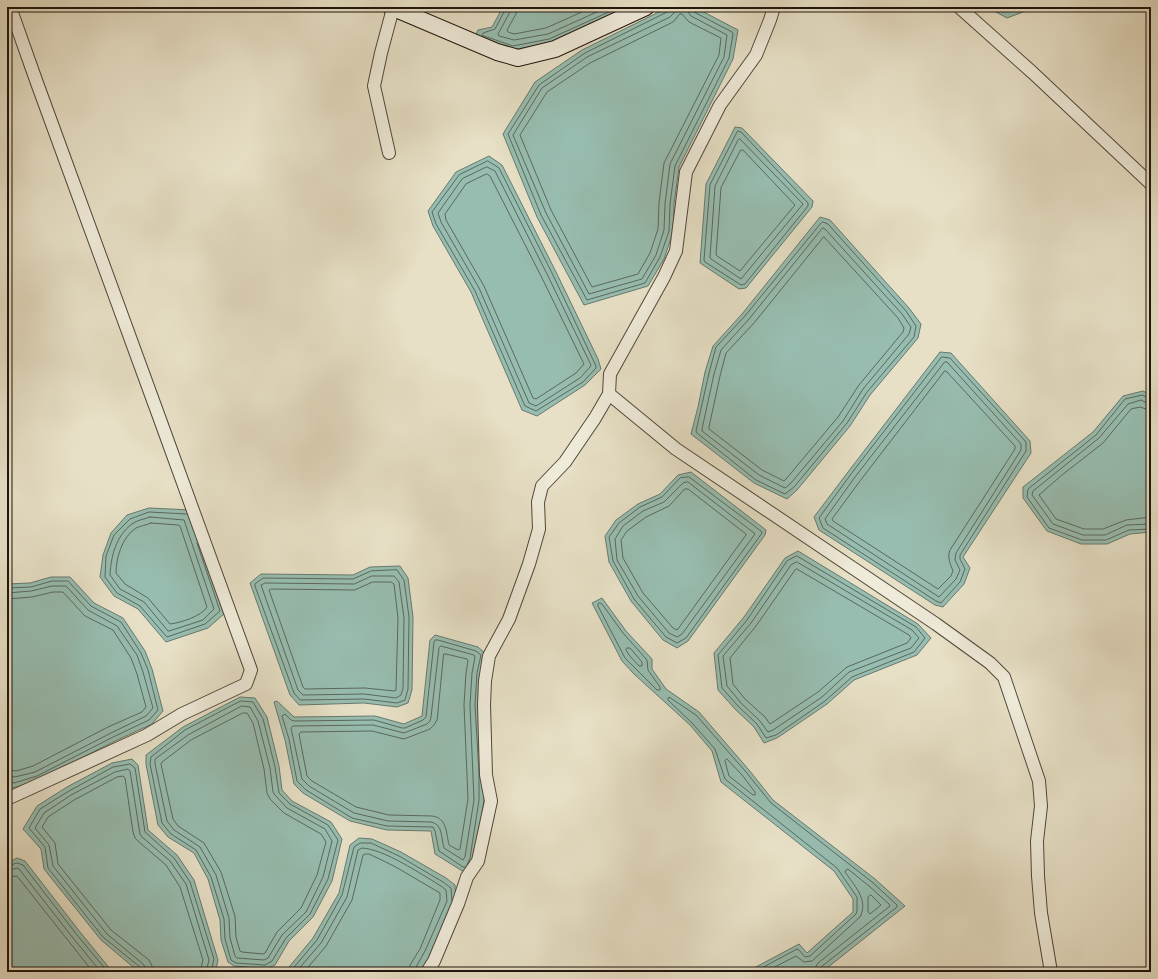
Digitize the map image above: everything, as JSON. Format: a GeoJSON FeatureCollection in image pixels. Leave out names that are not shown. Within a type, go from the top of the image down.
{"type":"FeatureCollection","features":[{"type":"Feature","properties":{"kind":"street"},"geometry":{"type":"LineString","coordinates":[[7,799],[147,735],[182,714],[246,684],[251,670],[10,7]]}},
{"type":"Feature","properties":{"kind":"street"},"geometry":{"type":"LineString","coordinates":[[389,153],[374,86],[393,8],[498,52],[518,58],[556,48],[646,7]]}},
{"type":"Feature","properties":{"kind":"street"},"geometry":{"type":"LineString","coordinates":[[427,972],[434,961],[458,904],[467,877],[478,861],[490,801],[486,775],[484,704],[485,681],[489,656],[509,619],[529,564],[539,529],[538,502],[542,486],[565,462],[595,418],[609,394],[610,374],[664,277],[676,251],[686,172],[720,105],[756,54],[774,7]]}},
{"type":"Feature","properties":{"kind":"street"},"geometry":{"type":"LineString","coordinates":[[959,7],[1033,73],[1151,184]]}},
{"type":"Feature","properties":{"kind":"street"},"geometry":{"type":"LineString","coordinates":[[609,394],[676,449],[936,624],[990,663],[1004,677],[1039,781],[1041,806],[1037,841],[1038,876],[1041,913],[1051,972]]}},
{"type":"Feature","properties":{"kind":"water"},"geometry":{"type":"Polygon","coordinates":[[[503,7],[630,7],[551,42],[513,50],[474,38],[478,30],[492,27],[503,7]]]}},
{"type":"Feature","properties":{"kind":"water"},"geometry":{"type":"Polygon","coordinates":[[[669,7],[696,8],[738,30],[733,59],[679,167],[674,204],[673,232],[664,259],[648,286],[584,305],[537,217],[503,134],[535,82],[582,50],[669,7]]]}},
{"type":"Feature","properties":{"kind":"water"},"geometry":{"type":"Polygon","coordinates":[[[987,7],[1030,7],[1023,12],[1007,18],[987,7]]]}},
{"type":"Feature","properties":{"kind":"water"},"geometry":{"type":"Polygon","coordinates":[[[735,127],[742,128],[813,201],[812,207],[746,288],[739,289],[700,263],[706,184],[735,127]]]}},
{"type":"Feature","properties":{"kind":"water"},"geometry":{"type":"Polygon","coordinates":[[[489,156],[502,165],[556,272],[598,359],[601,369],[585,385],[537,416],[522,410],[471,292],[433,226],[428,211],[456,172],[489,156]]]}},
{"type":"Feature","properties":{"kind":"water"},"geometry":{"type":"Polygon","coordinates":[[[820,217],[830,220],[909,308],[921,324],[918,338],[870,395],[850,426],[797,490],[787,499],[754,483],[691,434],[705,372],[713,346],[742,314],[820,217]]]}},
{"type":"Feature","properties":{"kind":"water"},"geometry":{"type":"Polygon","coordinates":[[[940,352],[951,353],[1030,441],[1031,453],[963,557],[970,568],[964,584],[943,607],[935,605],[819,530],[814,517],[940,352]]]}},
{"type":"Feature","properties":{"kind":"water"},"geometry":{"type":"Polygon","coordinates":[[[1143,391],[1151,395],[1151,532],[1130,534],[1107,544],[1081,544],[1047,531],[1023,498],[1023,487],[1093,432],[1123,396],[1143,391]]]}},
{"type":"Feature","properties":{"kind":"water"},"geometry":{"type":"Polygon","coordinates":[[[691,472],[766,530],[765,535],[688,641],[677,648],[663,640],[631,601],[609,562],[605,536],[616,520],[638,504],[660,494],[678,475],[691,472]]]}},
{"type":"Feature","properties":{"kind":"water"},"geometry":{"type":"Polygon","coordinates":[[[149,508],[191,510],[225,613],[208,628],[166,642],[138,609],[114,596],[100,577],[103,555],[111,533],[127,515],[149,508]]]}},
{"type":"Feature","properties":{"kind":"water"},"geometry":{"type":"Polygon","coordinates":[[[798,551],[918,624],[931,638],[917,655],[854,680],[827,704],[777,738],[764,743],[754,727],[718,690],[714,653],[744,617],[785,558],[798,551]]]}},
{"type":"Feature","properties":{"kind":"water"},"geometry":{"type":"Polygon","coordinates":[[[400,566],[408,578],[413,617],[412,690],[408,703],[397,707],[364,703],[299,705],[290,695],[250,583],[261,574],[353,575],[370,567],[400,566]]]}},
{"type":"Feature","properties":{"kind":"water"},"geometry":{"type":"Polygon","coordinates":[[[51,577],[70,577],[94,603],[123,618],[145,651],[152,669],[163,711],[152,724],[38,780],[13,788],[7,783],[7,584],[30,583],[51,577]]]}},
{"type":"Feature","properties":{"kind":"water"},"geometry":{"type":"Polygon","coordinates":[[[602,598],[626,631],[652,659],[652,669],[666,689],[699,712],[773,800],[875,879],[905,906],[822,972],[738,972],[756,967],[799,944],[807,953],[853,912],[853,899],[834,871],[721,782],[712,751],[690,725],[634,674],[622,661],[592,603],[602,598]]]}},
{"type":"Feature","properties":{"kind":"water"},"geometry":{"type":"Polygon","coordinates":[[[435,635],[478,647],[485,653],[484,800],[474,860],[464,872],[435,854],[431,831],[387,830],[350,821],[303,793],[294,784],[285,740],[274,702],[277,701],[294,717],[375,716],[404,724],[422,716],[430,640],[435,635]]]}},
{"type":"Feature","properties":{"kind":"water"},"geometry":{"type":"Polygon","coordinates":[[[240,697],[255,698],[267,717],[279,766],[282,790],[292,801],[331,822],[342,839],[332,881],[313,917],[289,941],[275,965],[266,969],[234,966],[228,962],[221,940],[220,920],[208,879],[194,853],[168,837],[158,825],[146,764],[146,755],[183,727],[240,697]]]}},
{"type":"Feature","properties":{"kind":"water"},"geometry":{"type":"Polygon","coordinates":[[[132,759],[138,765],[148,830],[177,855],[194,880],[218,960],[216,969],[213,972],[139,972],[101,940],[44,869],[41,849],[23,829],[37,806],[67,787],[112,763],[132,759]]]}},
{"type":"Feature","properties":{"kind":"water"},"geometry":{"type":"Polygon","coordinates":[[[359,838],[372,839],[401,852],[446,878],[455,885],[456,902],[424,972],[285,972],[313,938],[339,893],[350,845],[359,838]]]}},
{"type":"Feature","properties":{"kind":"water"},"geometry":{"type":"Polygon","coordinates":[[[17,858],[25,861],[80,932],[114,972],[7,972],[7,863],[17,858]]]}}]}
